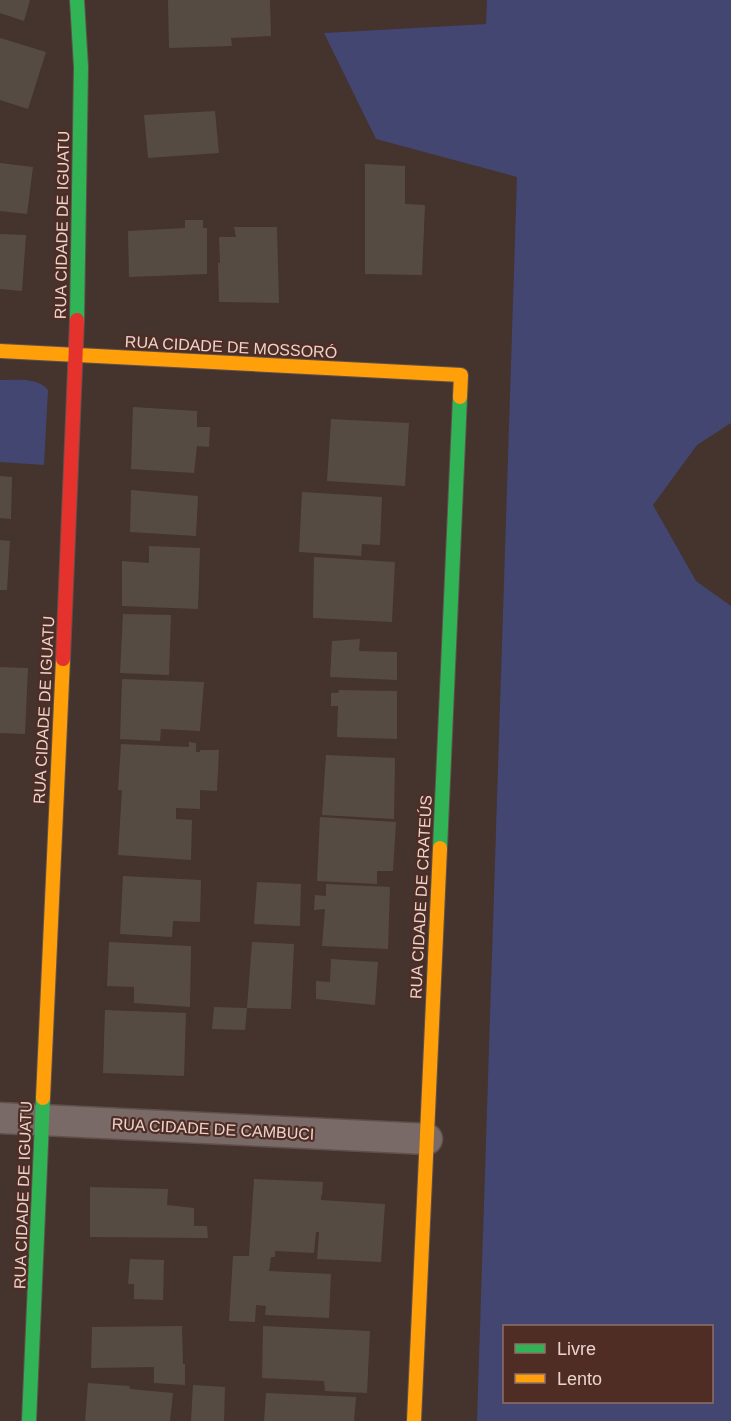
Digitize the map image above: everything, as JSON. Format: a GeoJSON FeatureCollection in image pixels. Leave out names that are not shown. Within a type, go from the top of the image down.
{"type":"FeatureCollection","features":[{"type":"Feature","properties":{"kind":"street","name":"RUA CIDADE DE IGUATU"},"geometry":{"type":"LineString","coordinates":[[29,1421],[76,355],[81,67],[77,0]]}},
{"type":"Feature","properties":{"kind":"street","name":"RUA CIDADE DE MOSSORÓ"},"geometry":{"type":"LineString","coordinates":[[0,351],[461,375]]}},
{"type":"Feature","properties":{"kind":"street","name":"RUA CIDADE DE CRATEÚS"},"geometry":{"type":"LineString","coordinates":[[414,1421],[461,375]]}},
{"type":"Feature","properties":{"kind":"street","name":"RUA CIDADE DE CAMBUCI"},"geometry":{"type":"LineString","coordinates":[[0,1118],[427,1139]]}},
{"type":"Feature","properties":{"kind":"shaded area"},"geometry":{"type":"Polygon","coordinates":[[[487,0],[731,0],[731,423],[697,445],[653,505],[696,581],[731,606],[731,1421],[477,1421],[517,177],[376,139],[324,33],[486,24],[487,0]]]}},
{"type":"Feature","properties":{"kind":"shaded area"},"geometry":{"type":"Polygon","coordinates":[[[0,380],[33,381],[48,390],[44,465],[0,462],[0,380]]]}},
{"type":"Feature","properties":{"kind":"building"},"geometry":{"type":"Polygon","coordinates":[[[0,0],[30,0],[24,21],[0,13],[0,0]]]}},
{"type":"Feature","properties":{"kind":"building"},"geometry":{"type":"Polygon","coordinates":[[[168,0],[270,0],[271,36],[231,38],[232,46],[169,48],[168,0]]]}},
{"type":"Feature","properties":{"kind":"building"},"geometry":{"type":"Polygon","coordinates":[[[0,38],[46,52],[28,109],[0,100],[0,38]]]}},
{"type":"Feature","properties":{"kind":"building"},"geometry":{"type":"Polygon","coordinates":[[[215,111],[219,153],[148,158],[144,115],[215,111]]]}},
{"type":"Feature","properties":{"kind":"building"},"geometry":{"type":"Polygon","coordinates":[[[0,163],[33,167],[27,214],[0,211],[0,163]]]}},
{"type":"Feature","properties":{"kind":"building"},"geometry":{"type":"Polygon","coordinates":[[[365,164],[405,166],[405,204],[425,205],[422,275],[365,274],[365,164]]]}},
{"type":"Feature","properties":{"kind":"building"},"geometry":{"type":"Polygon","coordinates":[[[185,220],[203,220],[203,228],[207,228],[207,274],[129,277],[128,231],[185,228],[185,220]]]}},
{"type":"Feature","properties":{"kind":"building"},"geometry":{"type":"Polygon","coordinates":[[[234,227],[277,227],[279,303],[219,302],[219,237],[236,237],[234,227]]]}},
{"type":"Feature","properties":{"kind":"building"},"geometry":{"type":"Polygon","coordinates":[[[0,234],[26,235],[22,291],[0,289],[0,234]]]}},
{"type":"Feature","properties":{"kind":"building"},"geometry":{"type":"Polygon","coordinates":[[[133,407],[197,411],[197,427],[210,427],[209,447],[197,446],[194,473],[131,469],[133,407]]]}},
{"type":"Feature","properties":{"kind":"building"},"geometry":{"type":"Polygon","coordinates":[[[331,419],[409,423],[405,486],[327,481],[331,419]]]}},
{"type":"Feature","properties":{"kind":"building"},"geometry":{"type":"Polygon","coordinates":[[[0,476],[12,477],[11,519],[0,518],[0,476]]]}},
{"type":"Feature","properties":{"kind":"building"},"geometry":{"type":"Polygon","coordinates":[[[131,490],[198,496],[196,536],[130,532],[131,490]]]}},
{"type":"Feature","properties":{"kind":"building"},"geometry":{"type":"Polygon","coordinates":[[[302,492],[382,497],[380,545],[362,544],[361,556],[299,552],[302,492]]]}},
{"type":"Feature","properties":{"kind":"building"},"geometry":{"type":"Polygon","coordinates":[[[0,540],[10,541],[7,590],[0,590],[0,540]]]}},
{"type":"Feature","properties":{"kind":"building"},"geometry":{"type":"Polygon","coordinates":[[[149,546],[200,548],[198,609],[122,606],[122,561],[149,563],[149,546]]]}},
{"type":"Feature","properties":{"kind":"building"},"geometry":{"type":"Polygon","coordinates":[[[314,557],[395,562],[392,622],[313,618],[314,557]]]}},
{"type":"Feature","properties":{"kind":"building"},"geometry":{"type":"Polygon","coordinates":[[[123,614],[171,615],[169,675],[120,673],[123,614]]]}},
{"type":"Feature","properties":{"kind":"building"},"geometry":{"type":"Polygon","coordinates":[[[360,639],[359,651],[397,652],[397,680],[330,677],[332,641],[360,639]]]}},
{"type":"Feature","properties":{"kind":"building"},"geometry":{"type":"Polygon","coordinates":[[[0,667],[28,668],[25,734],[0,733],[0,667]]]}},
{"type":"Feature","properties":{"kind":"building"},"geometry":{"type":"Polygon","coordinates":[[[122,679],[204,682],[200,731],[161,729],[160,741],[120,739],[122,679]]]}},
{"type":"Feature","properties":{"kind":"building"},"geometry":{"type":"Polygon","coordinates":[[[339,690],[397,691],[397,739],[337,737],[338,706],[331,706],[331,693],[338,693],[339,690]]]}},
{"type":"Feature","properties":{"kind":"building"},"geometry":{"type":"Polygon","coordinates":[[[189,742],[196,743],[196,752],[219,750],[217,791],[200,790],[200,809],[176,808],[176,819],[192,820],[191,860],[118,855],[122,790],[118,790],[121,744],[189,747],[189,742]]]}},
{"type":"Feature","properties":{"kind":"building"},"geometry":{"type":"Polygon","coordinates":[[[326,755],[395,758],[394,819],[322,815],[326,755]]]}},
{"type":"Feature","properties":{"kind":"building"},"geometry":{"type":"Polygon","coordinates":[[[320,817],[396,822],[393,871],[377,871],[377,884],[317,881],[320,817]]]}},
{"type":"Feature","properties":{"kind":"building"},"geometry":{"type":"Polygon","coordinates":[[[123,876],[201,880],[200,922],[173,921],[172,937],[120,934],[123,876]]]}},
{"type":"Feature","properties":{"kind":"building"},"geometry":{"type":"Polygon","coordinates":[[[257,882],[301,884],[300,926],[254,924],[257,882]]]}},
{"type":"Feature","properties":{"kind":"building"},"geometry":{"type":"Polygon","coordinates":[[[326,884],[390,887],[388,949],[322,946],[325,909],[314,910],[315,895],[326,896],[326,884]]]}},
{"type":"Feature","properties":{"kind":"building"},"geometry":{"type":"Polygon","coordinates":[[[109,942],[191,946],[190,1007],[134,1003],[134,987],[107,986],[109,942]]]}},
{"type":"Feature","properties":{"kind":"building"},"geometry":{"type":"Polygon","coordinates":[[[252,942],[294,944],[291,1009],[247,1008],[252,942]]]}},
{"type":"Feature","properties":{"kind":"building"},"geometry":{"type":"Polygon","coordinates":[[[331,959],[378,962],[375,1005],[316,999],[316,981],[330,982],[331,959]]]}},
{"type":"Feature","properties":{"kind":"building"},"geometry":{"type":"Polygon","coordinates":[[[214,1007],[247,1008],[245,1030],[212,1029],[214,1007]]]}},
{"type":"Feature","properties":{"kind":"building"},"geometry":{"type":"Polygon","coordinates":[[[105,1010],[186,1013],[184,1076],[103,1073],[105,1010]]]}},
{"type":"Feature","properties":{"kind":"building"},"geometry":{"type":"Polygon","coordinates":[[[254,1179],[323,1182],[321,1200],[385,1204],[381,1262],[317,1259],[319,1232],[316,1232],[314,1253],[275,1251],[275,1257],[271,1257],[269,1271],[331,1274],[329,1318],[265,1315],[266,1306],[256,1305],[255,1322],[229,1321],[233,1256],[249,1256],[254,1179]]]}},
{"type":"Feature","properties":{"kind":"building"},"geometry":{"type":"Polygon","coordinates":[[[90,1187],[168,1189],[167,1205],[194,1208],[194,1226],[207,1226],[208,1238],[90,1237],[90,1187]]]}},
{"type":"Feature","properties":{"kind":"building"},"geometry":{"type":"Polygon","coordinates":[[[130,1259],[164,1260],[163,1300],[134,1299],[134,1284],[128,1284],[130,1259]]]}},
{"type":"Feature","properties":{"kind":"building"},"geometry":{"type":"Polygon","coordinates":[[[182,1326],[185,1385],[154,1383],[154,1367],[91,1368],[92,1327],[182,1326]]]}},
{"type":"Feature","properties":{"kind":"building"},"geometry":{"type":"Polygon","coordinates":[[[263,1326],[370,1331],[367,1393],[325,1391],[324,1381],[262,1378],[263,1326]]]}},
{"type":"Feature","properties":{"kind":"building"},"geometry":{"type":"Polygon","coordinates":[[[88,1383],[129,1386],[130,1389],[173,1393],[170,1421],[85,1421],[88,1383]]]}},
{"type":"Feature","properties":{"kind":"building"},"geometry":{"type":"Polygon","coordinates":[[[193,1385],[225,1387],[224,1421],[191,1421],[193,1385]]]}},
{"type":"Feature","properties":{"kind":"building"},"geometry":{"type":"Polygon","coordinates":[[[266,1393],[356,1397],[354,1421],[264,1421],[266,1393]]]}},
{"type":"Feature","properties":{"kind":"traffic: fast"},"geometry":{"type":"LineString","coordinates":[[77,0],[81,67],[77,320]]}},
{"type":"Feature","properties":{"kind":"traffic: fast"},"geometry":{"type":"LineString","coordinates":[[440,848],[460,397]]}},
{"type":"Feature","properties":{"kind":"traffic: fast"},"geometry":{"type":"LineString","coordinates":[[29,1421],[43,1098]]}},
{"type":"Feature","properties":{"kind":"traffic: slow"},"geometry":{"type":"LineString","coordinates":[[0,351],[461,375],[460,397]]}},
{"type":"Feature","properties":{"kind":"traffic: slow"},"geometry":{"type":"LineString","coordinates":[[43,1098],[63,659]]}},
{"type":"Feature","properties":{"kind":"traffic: slow"},"geometry":{"type":"LineString","coordinates":[[414,1421],[440,848]]}},
{"type":"Feature","properties":{"kind":"traffic: jam"},"geometry":{"type":"LineString","coordinates":[[63,659],[77,320]]}}]}
